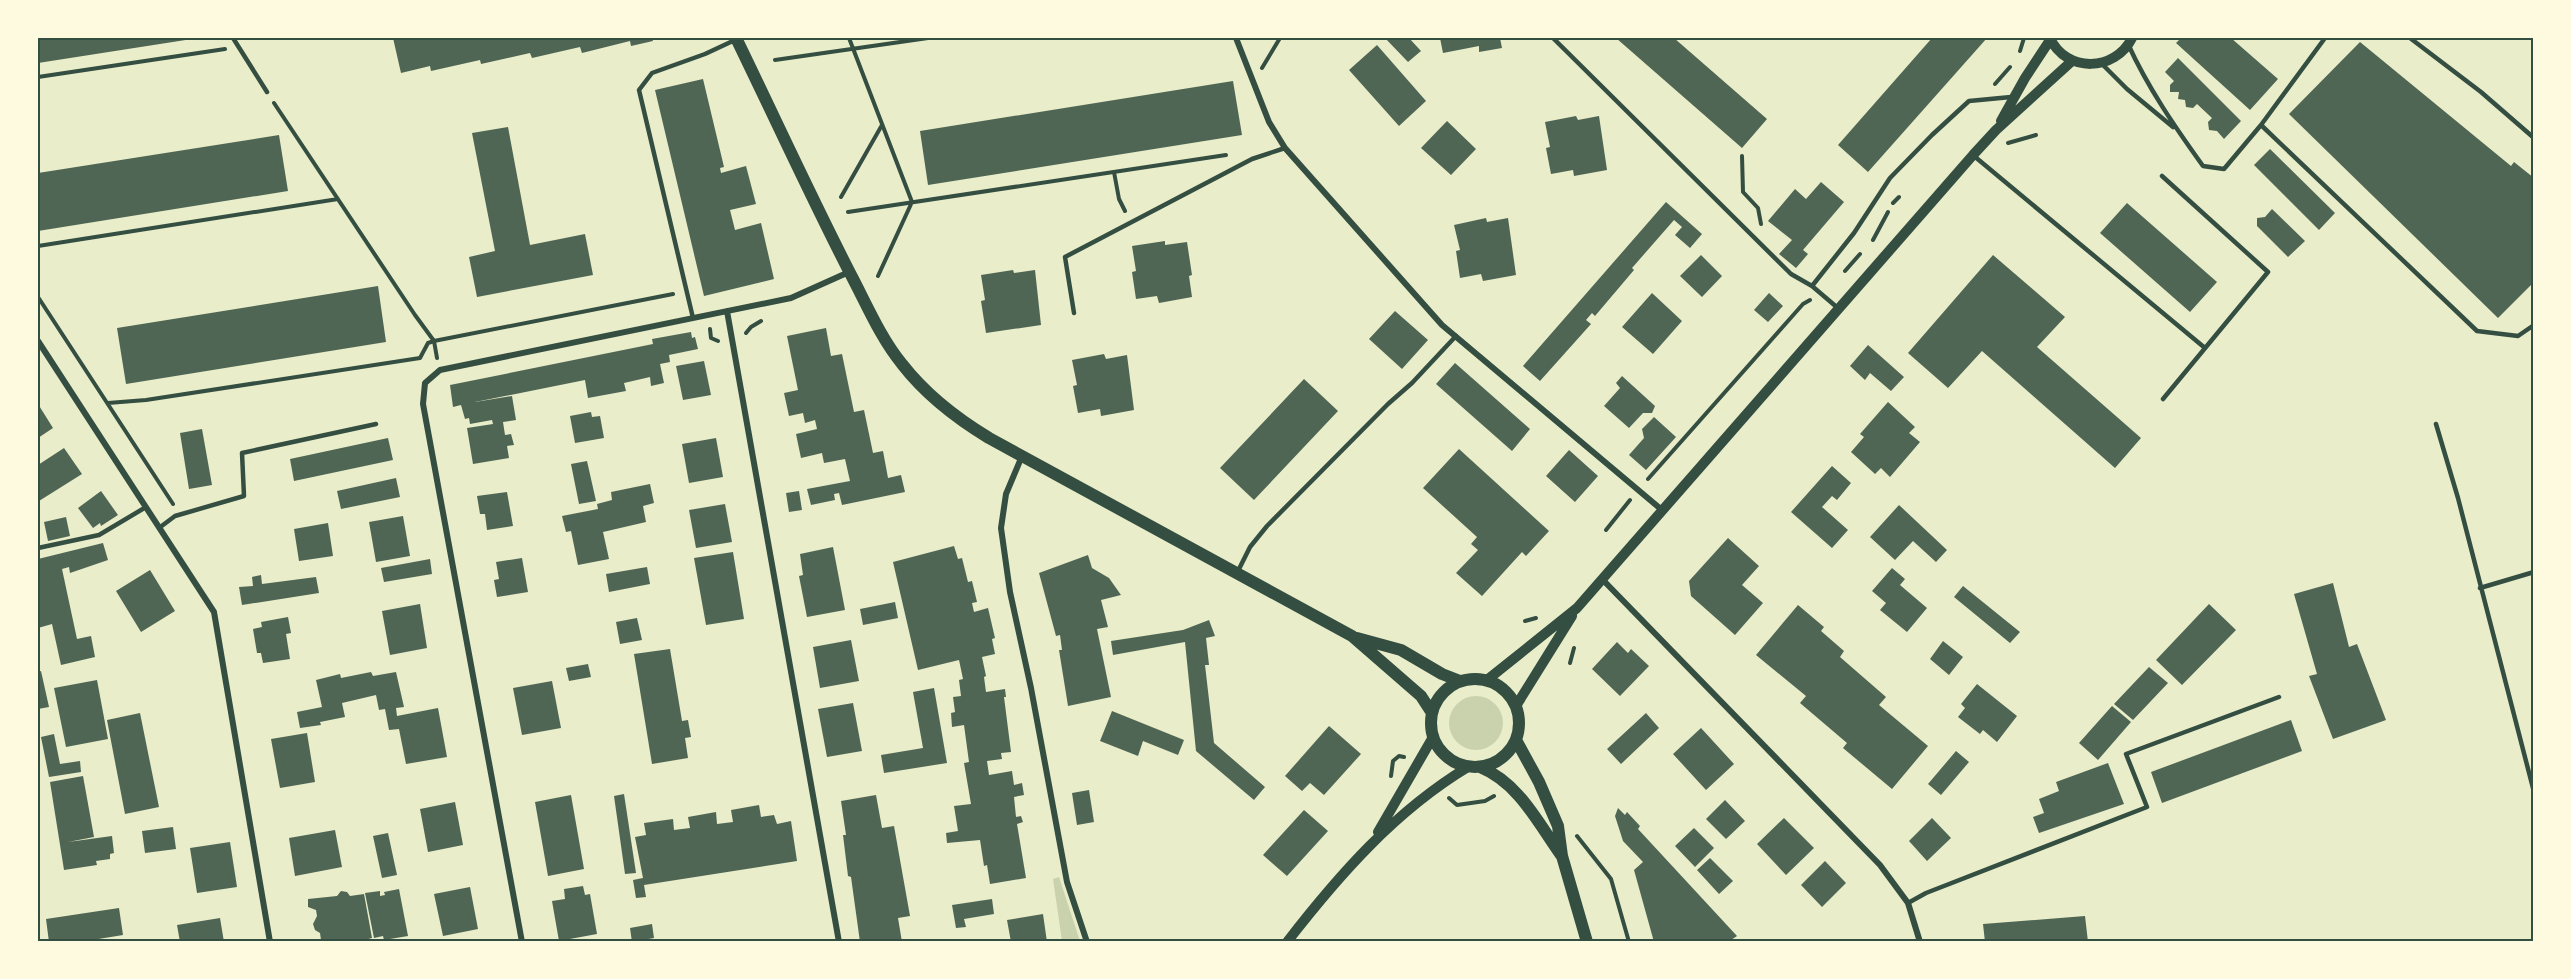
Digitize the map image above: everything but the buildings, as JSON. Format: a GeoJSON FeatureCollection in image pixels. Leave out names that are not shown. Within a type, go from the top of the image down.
{"type":"FeatureCollection","features":[{"type":"Feature","properties":{"kind":"main road"},"geometry":{"type":"LineString","coordinates":[[738,38],[882,335],[901,363],[928,393],[957,418],[1022,456],[1352,636],[1421,696],[1432,713]]}},
{"type":"Feature","properties":{"kind":"main road"},"geometry":{"type":"LineString","coordinates":[[1352,636],[1401,650],[1442,674],[1460,681]]}},
{"type":"Feature","properties":{"kind":"main road"},"geometry":{"type":"LineString","coordinates":[[1474,767],[1502,758],[1516,740],[1519,718],[1516,706],[1502,688],[1487,680],[1471,679],[1460,681],[1442,694],[1432,713],[1433,737],[1447,757],[1474,767],[1496,774],[1510,786],[1562,856]]}},
{"type":"Feature","properties":{"kind":"main road"},"geometry":{"type":"LineString","coordinates":[[1516,740],[1539,782],[1558,826],[1562,856],[1587,942]]}},
{"type":"Feature","properties":{"kind":"street"},"geometry":{"type":"LineString","coordinates":[[1236,38],[1269,122],[1285,148],[1442,325],[1662,510]]}},
{"type":"Feature","properties":{"kind":"street"},"geometry":{"type":"LineString","coordinates":[[1996,129],[2050,39],[2061,53],[2072,61],[2090,64],[2101,63],[2120,54],[2130,41]]}},
{"type":"Feature","properties":{"kind":"street"},"geometry":{"type":"LineString","coordinates":[[1516,706],[1577,608],[1996,129],[2072,61]]}},
{"type":"Feature","properties":{"kind":"street"},"geometry":{"type":"LineString","coordinates":[[522,942],[423,404],[425,383],[440,370],[791,298],[850,272]]}},
{"type":"Feature","properties":{"kind":"street"},"geometry":{"type":"LineString","coordinates":[[727,311],[839,942]]}},
{"type":"Feature","properties":{"kind":"street"},"geometry":{"type":"LineString","coordinates":[[38,341],[214,612],[270,942]]}},
{"type":"Feature","properties":{"kind":"street"},"geometry":{"type":"LineString","coordinates":[[1022,456],[1006,494],[1001,528],[1010,592],[1031,688],[1067,882],[1087,942]]}},
{"type":"Feature","properties":{"kind":"street"},"geometry":{"type":"LineString","coordinates":[[1602,579],[1896,883],[1908,903],[1920,942]]}},
{"type":"Feature","properties":{"kind":"street"},"geometry":{"type":"LineString","coordinates":[[1487,680],[1577,608]]}},
{"type":"Feature","properties":{"kind":"street"},"geometry":{"type":"LineString","coordinates":[[1374,839],[1433,737]]}},
{"type":"Feature","properties":{"kind":"street"},"geometry":{"type":"LineString","coordinates":[[1287,942],[1312,909],[1374,839],[1437,785],[1474,767]]}},
{"type":"Feature","properties":{"kind":"street"},"geometry":{"type":"LineString","coordinates":[[1277,942],[1312,909]]}},
{"type":"Feature","properties":{"kind":"lane"},"geometry":{"type":"LineString","coordinates":[[232,38],[267,92]]}},
{"type":"Feature","properties":{"kind":"lane"},"geometry":{"type":"LineString","coordinates":[[693,318],[639,90],[652,73],[705,54],[738,38]]}},
{"type":"Feature","properties":{"kind":"lane"},"geometry":{"type":"LineString","coordinates":[[1553,38],[1791,274],[1812,286],[1839,309]]}},
{"type":"Feature","properties":{"kind":"lane"},"geometry":{"type":"LineString","coordinates":[[2130,41],[2145,81],[2178,131],[2204,166],[2224,169],[2261,125],[2325,38]]}},
{"type":"Feature","properties":{"kind":"lane"},"geometry":{"type":"LineString","coordinates":[[2410,38],[2481,92],[2534,138]]}},
{"type":"Feature","properties":{"kind":"lane"},"geometry":{"type":"LineString","coordinates":[[2101,63],[2127,89],[2178,131]]}},
{"type":"Feature","properties":{"kind":"lane"},"geometry":{"type":"LineString","coordinates":[[1812,286],[1854,233],[1890,178],[1969,101],[2014,97]]}},
{"type":"Feature","properties":{"kind":"lane"},"geometry":{"type":"LineString","coordinates":[[2261,125],[2477,331],[2518,336],[2534,325]]}},
{"type":"Feature","properties":{"kind":"lane"},"geometry":{"type":"LineString","coordinates":[[1074,313],[1065,257],[1252,159],[1285,148]]}},
{"type":"Feature","properties":{"kind":"lane"},"geometry":{"type":"LineString","coordinates":[[1973,155],[2205,348]]}},
{"type":"Feature","properties":{"kind":"lane"},"geometry":{"type":"LineString","coordinates":[[2162,176],[2268,272],[2163,399]]}},
{"type":"Feature","properties":{"kind":"lane"},"geometry":{"type":"LineString","coordinates":[[1236,573],[1250,547],[1267,526],[1380,412],[1412,383],[1456,336]]}},
{"type":"Feature","properties":{"kind":"lane"},"geometry":{"type":"LineString","coordinates":[[159,528],[180,515],[244,496],[242,453],[376,424]]}},
{"type":"Feature","properties":{"kind":"lane"},"geometry":{"type":"LineString","coordinates":[[2436,424],[2458,498],[2534,792]]}},
{"type":"Feature","properties":{"kind":"lane"},"geometry":{"type":"LineString","coordinates":[[38,548],[99,535],[146,507]]}},
{"type":"Feature","properties":{"kind":"lane"},"geometry":{"type":"LineString","coordinates":[[2480,588],[2534,572]]}},
{"type":"Feature","properties":{"kind":"lane"},"geometry":{"type":"LineString","coordinates":[[1908,903],[1926,893],[2147,807],[2126,754],[2279,697]]}},
{"type":"Feature","properties":{"kind":"path"},"geometry":{"type":"LineString","coordinates":[[849,38],[912,202],[878,276]]}},
{"type":"Feature","properties":{"kind":"path"},"geometry":{"type":"LineString","coordinates":[[775,60],[928,38]]}},
{"type":"Feature","properties":{"kind":"path"},"geometry":{"type":"LineString","coordinates":[[1251,75],[1266,64],[1280,38]]}},
{"type":"Feature","properties":{"kind":"path"},"geometry":{"type":"LineString","coordinates":[[38,77],[238,47]]}},
{"type":"Feature","properties":{"kind":"path"},"geometry":{"type":"LineString","coordinates":[[267,92],[434,341],[440,370]]}},
{"type":"Feature","properties":{"kind":"path"},"geometry":{"type":"LineString","coordinates":[[841,197],[882,125]]}},
{"type":"Feature","properties":{"kind":"path"},"geometry":{"type":"LineString","coordinates":[[848,212],[1236,153]]}},
{"type":"Feature","properties":{"kind":"path"},"geometry":{"type":"LineString","coordinates":[[1743,156],[1743,192],[1758,208],[1763,246]]}},
{"type":"Feature","properties":{"kind":"path"},"geometry":{"type":"LineString","coordinates":[[1114,172],[1119,199],[1131,222]]}},
{"type":"Feature","properties":{"kind":"path"},"geometry":{"type":"LineString","coordinates":[[1844,272],[1874,239],[1891,205],[1899,197]]}},
{"type":"Feature","properties":{"kind":"path"},"geometry":{"type":"LineString","coordinates":[[38,246],[338,199]]}},
{"type":"Feature","properties":{"kind":"path"},"geometry":{"type":"LineString","coordinates":[[108,403],[146,400],[420,358],[428,343],[434,341],[687,292]]}},
{"type":"Feature","properties":{"kind":"path"},"geometry":{"type":"LineString","coordinates":[[1606,530],[1638,490],[1803,303],[1821,294]]}},
{"type":"Feature","properties":{"kind":"path"},"geometry":{"type":"LineString","coordinates":[[38,297],[180,515]]}},
{"type":"Feature","properties":{"kind":"path"},"geometry":{"type":"LineString","coordinates":[[1391,781],[1391,765],[1396,758],[1407,758],[1417,767]]}},
{"type":"Feature","properties":{"kind":"path"},"geometry":{"type":"LineString","coordinates":[[1437,785],[1457,805],[1485,801],[1510,786]]}},
{"type":"Feature","properties":{"kind":"path"},"geometry":{"type":"LineString","coordinates":[[1573,829],[1611,879],[1629,942]]}},
{"type":"Feature","properties":{"kind":"green space"},"geometry":{"type":"Polygon","coordinates":[[[1476,696],[1486,698],[1495,704],[1501,713],[1503,723],[1501,733],[1495,742],[1486,748],[1476,750],[1466,748],[1457,742],[1451,733],[1449,723],[1451,713],[1457,704],[1466,698],[1476,696]]]}},
{"type":"Feature","properties":{"kind":"green space"},"geometry":{"type":"Polygon","coordinates":[[[1059,877],[1080,941],[1062,941],[1053,879],[1059,877]]]}}]}
